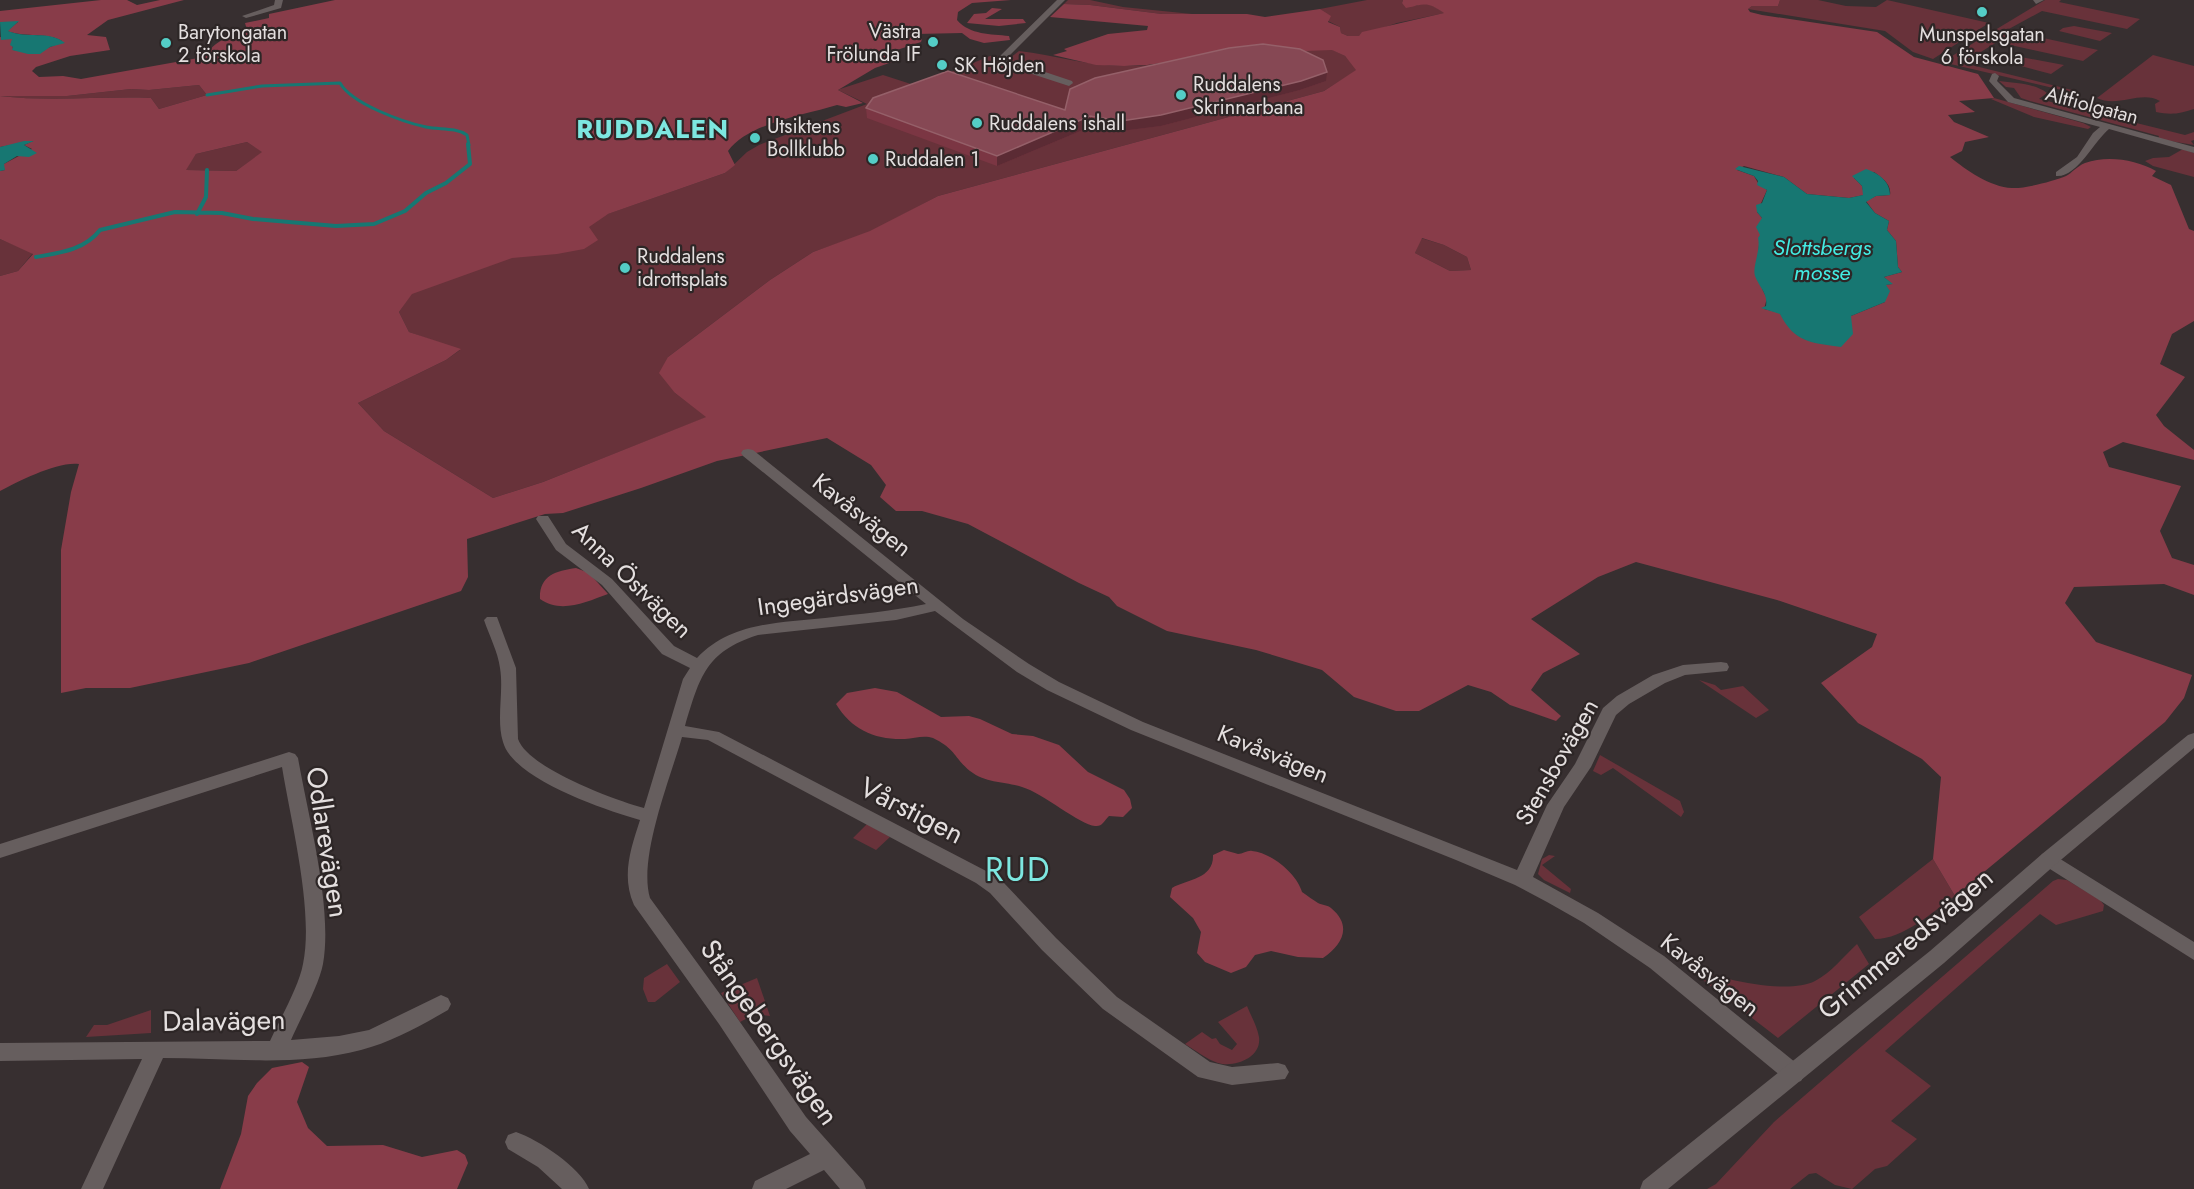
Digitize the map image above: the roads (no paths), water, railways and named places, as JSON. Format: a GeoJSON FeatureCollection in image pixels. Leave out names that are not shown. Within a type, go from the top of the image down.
{"type":"FeatureCollection","features":[{"type":"Feature","properties":{"kind":"street"},"geometry":{"type":"LineString","coordinates":[[246,16],[278,6],[279,0]]}},
{"type":"Feature","properties":{"kind":"street"},"geometry":{"type":"LineString","coordinates":[[1061,0],[1001,59],[1004,62],[1069,83]]}},
{"type":"Feature","properties":{"kind":"street","name":"Altfiolgatan"},"geometry":{"type":"LineString","coordinates":[[1995,76],[1993,81],[2012,100],[2105,128],[2194,150]]}},
{"type":"Feature","properties":{"kind":"street"},"geometry":{"type":"LineString","coordinates":[[2059,174],[2080,159],[2096,135],[2105,128]]}},
{"type":"Feature","properties":{"kind":"street","name":"Kavåsvägen"},"geometry":{"type":"LineString","coordinates":[[748,453],[938,606],[1023,668],[1083,702],[1137,726],[1522,880],[1592,918],[1657,962],[1794,1074]]}},
{"type":"Feature","properties":{"kind":"street","name":"Anna Östvägen"},"geometry":{"type":"LineString","coordinates":[[543,519],[561,547],[607,582],[668,650],[698,665]]}},
{"type":"Feature","properties":{"kind":"street","name":"Ingegärdsvägen"},"geometry":{"type":"LineString","coordinates":[[643,905],[636,887],[637,867],[691,679],[698,665],[724,643],[756,630],[896,615],[938,606]]}},
{"type":"Feature","properties":{"kind":"street"},"geometry":{"type":"LineString","coordinates":[[492,620],[508,668],[510,739],[519,757],[550,776],[630,812],[650,816]]}},
{"type":"Feature","properties":{"kind":"street","name":"Stensbovägen"},"geometry":{"type":"LineString","coordinates":[[1522,880],[1556,806],[1582,767],[1609,712],[1623,700],[1659,679],[1683,670],[1721,668]]}},
{"type":"Feature","properties":{"kind":"street","name":"Vårstigen"},"geometry":{"type":"LineString","coordinates":[[677,731],[698,732],[713,736],[984,878],[997,888],[1049,944],[1110,1003],[1205,1070],[1232,1076],[1278,1072]]}},
{"type":"Feature","properties":{"kind":"street","name":"Grimmeredsvägen"},"geometry":{"type":"LineString","coordinates":[[1651,1189],[1794,1074],[1864,1014],[1938,957],[2049,859],[2194,739]]}},
{"type":"Feature","properties":{"kind":"street","name":"Odlarevägen"},"geometry":{"type":"LineString","coordinates":[[0,851],[290,758],[311,882],[316,938],[313,966],[277,1049]]}},
{"type":"Feature","properties":{"kind":"street"},"geometry":{"type":"LineString","coordinates":[[2049,859],[2194,952]]}},
{"type":"Feature","properties":{"kind":"street","name":"Stångebergsvägen"},"geometry":{"type":"LineString","coordinates":[[643,905],[726,1018],[798,1124],[825,1158],[855,1189]]}},
{"type":"Feature","properties":{"kind":"street","name":"Dalavägen"},"geometry":{"type":"LineString","coordinates":[[0,1052],[277,1049],[357,1042],[408,1023],[441,1004]]}},
{"type":"Feature","properties":{"kind":"street"},"geometry":{"type":"LineString","coordinates":[[92,1189],[157,1049]]}},
{"type":"Feature","properties":{"kind":"street"},"geometry":{"type":"LineString","coordinates":[[516,1142],[546,1160],[578,1189]]}},
{"type":"Feature","properties":{"kind":"street"},"geometry":{"type":"LineString","coordinates":[[763,1189],[825,1158]]}},
{"type":"Feature","properties":{"kind":"water"},"geometry":{"type":"Polygon","coordinates":[[[19,21],[8,31],[52,37],[65,43],[50,47],[40,54],[12,50],[13,47],[10,45],[12,39],[1,40],[0,22],[19,21]]]}},
{"type":"Feature","properties":{"kind":"water"},"geometry":{"type":"Polygon","coordinates":[[[34,141],[24,145],[37,153],[29,157],[17,156],[4,164],[5,170],[0,171],[0,147],[34,141]]]}},
{"type":"Feature","properties":{"kind":"water","name":"Slottsbergs mosse"},"geometry":{"type":"Polygon","coordinates":[[[1739,166],[1784,177],[1807,194],[1849,198],[1863,195],[1862,186],[1852,176],[1866,169],[1879,175],[1886,182],[1890,195],[1876,196],[1866,202],[1875,213],[1889,221],[1887,230],[1896,241],[1898,267],[1902,272],[1884,277],[1893,284],[1886,285],[1890,291],[1885,302],[1851,316],[1853,334],[1841,347],[1804,340],[1791,330],[1780,314],[1761,308],[1766,306],[1766,301],[1754,272],[1760,235],[1756,227],[1762,218],[1757,212],[1756,205],[1762,203],[1767,190],[1757,185],[1758,181],[1754,176],[1735,169],[1739,166]]]}},
{"type":"Feature","properties":{"kind":"waterway"},"geometry":{"type":"LineString","coordinates":[[207,95],[262,86],[340,83],[355,98],[379,111],[416,125],[462,132],[467,135],[469,145]]}},
{"type":"Feature","properties":{"kind":"waterway"},"geometry":{"type":"LineString","coordinates":[[198,212],[222,213],[253,219],[336,226],[374,224],[405,211],[426,193],[446,183],[470,164],[468,144]]}},
{"type":"Feature","properties":{"kind":"waterway"},"geometry":{"type":"LineString","coordinates":[[198,212],[206,197],[207,170]]}},
{"type":"Feature","properties":{"kind":"waterway"},"geometry":{"type":"LineString","coordinates":[[36,257],[79,246],[94,237],[100,230],[175,212],[198,212]]}},
{"type":"Feature","properties":{"kind":"place","name":"Munspelsgatan 6 förskola"},"geometry":{"type":"Point","coordinates":[1982,12]}},
{"type":"Feature","properties":{"kind":"place","name":"Västra Frölunda IF"},"geometry":{"type":"Point","coordinates":[933,42]}},
{"type":"Feature","properties":{"kind":"place","name":"Barytongatan 2 förskola"},"geometry":{"type":"Point","coordinates":[166,43]}},
{"type":"Feature","properties":{"kind":"place","name":"SK Höjden"},"geometry":{"type":"Point","coordinates":[942,65]}},
{"type":"Feature","properties":{"kind":"place","name":"Ruddalens Skrinnarbana"},"geometry":{"type":"Point","coordinates":[1181,95]}},
{"type":"Feature","properties":{"kind":"place","name":"Ruddalens ishall"},"geometry":{"type":"Point","coordinates":[977,123]}},
{"type":"Feature","properties":{"kind":"place","name":"Utsiktens Bollklubb"},"geometry":{"type":"Point","coordinates":[755,138]}},
{"type":"Feature","properties":{"kind":"place","name":"Ruddalen 1"},"geometry":{"type":"Point","coordinates":[873,159]}},
{"type":"Feature","properties":{"kind":"place","name":"Ruddalens idrottsplats"},"geometry":{"type":"Point","coordinates":[625,268]}},
{"type":"Feature","properties":{"kind":"district","name":"RUDDALEN"},"geometry":{"type":"Point","coordinates":[653,129]}},
{"type":"Feature","properties":{"kind":"district","name":"RUD"},"geometry":{"type":"Point","coordinates":[1018,869]}}]}
